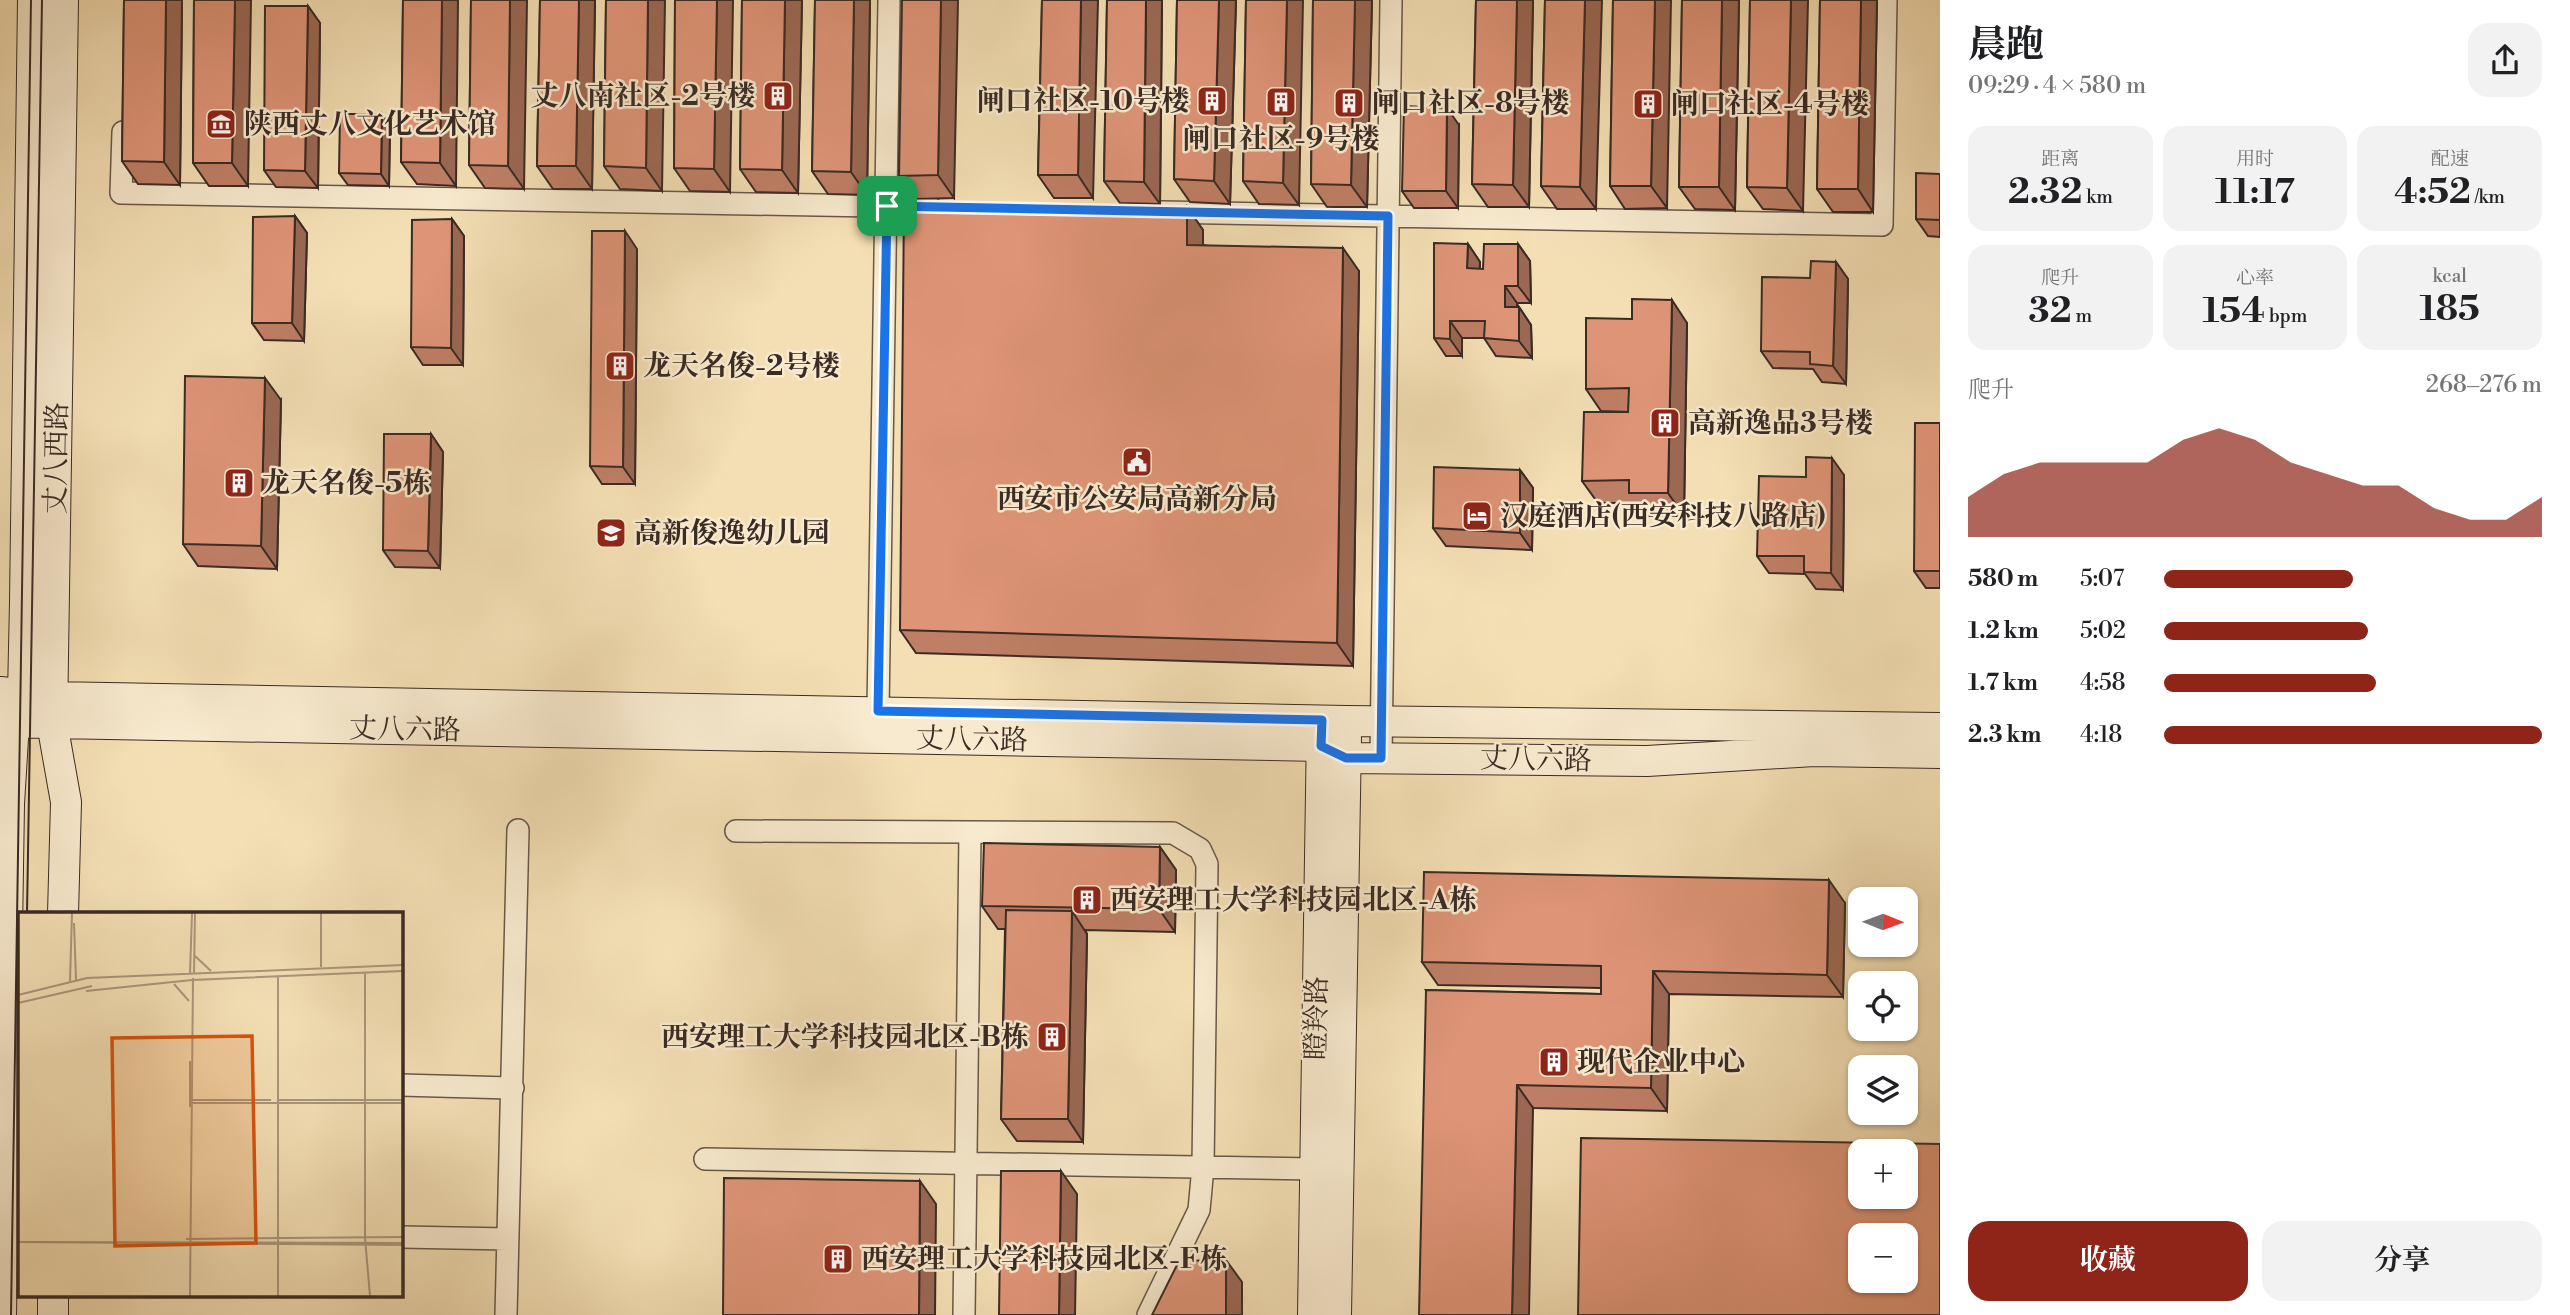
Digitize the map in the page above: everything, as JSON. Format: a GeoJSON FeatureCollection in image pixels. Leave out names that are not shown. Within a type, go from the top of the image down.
{"type":"FeatureCollection","features":[{"type":"Feature","properties":{"kind":"main road","name":"丈八西路"},"geometry":{"type":"LineString","coordinates":[[1,1315],[9,804],[7,722],[11,693],[33,0]]}},
{"type":"Feature","properties":{"kind":"main road","name":"丈八西路"},"geometry":{"type":"LineString","coordinates":[[63,0],[52,710],[65,802],[63,912]]}},
{"type":"Feature","properties":{"kind":"main road","name":"丈八六路"},"geometry":{"type":"LineString","coordinates":[[11,693],[52,710],[1334,736],[1380,721],[1940,728]]}},
{"type":"Feature","properties":{"kind":"main road","name":"丈八六路"},"geometry":{"type":"LineString","coordinates":[[7,722],[52,710],[878,711],[1334,736],[1381,758],[1647,761],[1814,751],[1940,753]]}},
{"type":"Feature","properties":{"kind":"main road","name":"瞪羚路"},"geometry":{"type":"LineString","coordinates":[[1313,1315],[1315,1169],[1334,736]]}},
{"type":"Feature","properties":{"kind":"main road","name":"瞪羚路"},"geometry":{"type":"LineString","coordinates":[[1334,736],[1336,1315]]}},
{"type":"Feature","properties":{"kind":"street"},"geometry":{"type":"LineString","coordinates":[[878,711],[889,0]]}},
{"type":"Feature","properties":{"kind":"street"},"geometry":{"type":"LineString","coordinates":[[1381,758],[1391,0]]}},
{"type":"Feature","properties":{"kind":"street"},"geometry":{"type":"LineString","coordinates":[[1138,211],[1882,225],[1886,0]]}},
{"type":"Feature","properties":{"kind":"street"},"geometry":{"type":"LineString","coordinates":[[123,111],[121,194],[957,207]]}},
{"type":"Feature","properties":{"kind":"street"},"geometry":{"type":"LineString","coordinates":[[506,1315],[518,830]]}},
{"type":"Feature","properties":{"kind":"street"},"geometry":{"type":"LineString","coordinates":[[736,831],[1173,834],[1200,849],[1208,864],[1203,1167],[1199,1210],[1148,1315]]}},
{"type":"Feature","properties":{"kind":"street"},"geometry":{"type":"LineString","coordinates":[[964,1315],[970,833]]}},
{"type":"Feature","properties":{"kind":"street"},"geometry":{"type":"LineString","coordinates":[[402,1085],[513,1087]]}},
{"type":"Feature","properties":{"kind":"street"},"geometry":{"type":"LineString","coordinates":[[705,1159],[1315,1169]]}},
{"type":"Feature","properties":{"kind":"street"},"geometry":{"type":"LineString","coordinates":[[402,1237],[508,1239]]}},
{"type":"Feature","properties":{"kind":"building"},"geometry":{"type":"Polygon","coordinates":[[[124,0],[166,0],[164,162],[122,161],[124,0]]]}},
{"type":"Feature","properties":{"kind":"building"},"geometry":{"type":"Polygon","coordinates":[[[194,0],[235,0],[232,163],[193,163],[194,0]]]}},
{"type":"Feature","properties":{"kind":"building"},"geometry":{"type":"Polygon","coordinates":[[[403,0],[442,0],[440,163],[401,162],[403,0]]]}},
{"type":"Feature","properties":{"kind":"building"},"geometry":{"type":"Polygon","coordinates":[[[471,0],[510,0],[508,166],[469,165],[471,0]]]}},
{"type":"Feature","properties":{"kind":"building"},"geometry":{"type":"Polygon","coordinates":[[[540,0],[579,0],[576,166],[537,166],[540,0]]]}},
{"type":"Feature","properties":{"kind":"building"},"geometry":{"type":"Polygon","coordinates":[[[606,0],[648,0],[646,168],[604,166],[606,0]]]}},
{"type":"Feature","properties":{"kind":"building"},"geometry":{"type":"Polygon","coordinates":[[[675,0],[717,0],[714,169],[674,168],[675,0]]]}},
{"type":"Feature","properties":{"kind":"building"},"geometry":{"type":"Polygon","coordinates":[[[742,0],[785,0],[782,170],[740,169],[742,0]]]}},
{"type":"Feature","properties":{"kind":"building"},"geometry":{"type":"Polygon","coordinates":[[[815,0],[854,0],[851,172],[812,171],[815,0]]]}},
{"type":"Feature","properties":{"kind":"building"},"geometry":{"type":"Polygon","coordinates":[[[902,0],[941,0],[938,175],[899,176],[902,0]]]}},
{"type":"Feature","properties":{"kind":"building"},"geometry":{"type":"Polygon","coordinates":[[[1042,0],[1081,0],[1078,175],[1038,175],[1042,0]]]}},
{"type":"Feature","properties":{"kind":"building"},"geometry":{"type":"Polygon","coordinates":[[[1107,0],[1146,0],[1144,182],[1104,181],[1107,0]]]}},
{"type":"Feature","properties":{"kind":"building"},"geometry":{"type":"Polygon","coordinates":[[[1177,0],[1219,0],[1214,181],[1174,179],[1177,0]]]}},
{"type":"Feature","properties":{"kind":"building"},"geometry":{"type":"Polygon","coordinates":[[[1246,0],[1287,0],[1283,183],[1243,181],[1246,0]]]}},
{"type":"Feature","properties":{"kind":"building"},"geometry":{"type":"Polygon","coordinates":[[[1313,0],[1355,0],[1351,185],[1311,184],[1313,0]]]}},
{"type":"Feature","properties":{"kind":"building"},"geometry":{"type":"Polygon","coordinates":[[[1476,0],[1517,0],[1513,185],[1472,184],[1476,0]]]}},
{"type":"Feature","properties":{"kind":"building"},"geometry":{"type":"Polygon","coordinates":[[[1545,0],[1585,0],[1580,187],[1541,186],[1545,0]]]}},
{"type":"Feature","properties":{"kind":"building"},"geometry":{"type":"Polygon","coordinates":[[[1613,0],[1655,0],[1651,186],[1610,186],[1613,0]]]}},
{"type":"Feature","properties":{"kind":"building"},"geometry":{"type":"Polygon","coordinates":[[[1682,0],[1722,0],[1719,187],[1679,187],[1682,0]]]}},
{"type":"Feature","properties":{"kind":"building"},"geometry":{"type":"Polygon","coordinates":[[[1750,0],[1791,0],[1787,188],[1747,187],[1750,0]]]}},
{"type":"Feature","properties":{"kind":"building"},"geometry":{"type":"Polygon","coordinates":[[[1820,0],[1861,0],[1858,189],[1817,189],[1820,0]]]}},
{"type":"Feature","properties":{"kind":"building"},"geometry":{"type":"Polygon","coordinates":[[[265,6],[308,6],[305,171],[264,170],[265,6]]]}},
{"type":"Feature","properties":{"kind":"building"},"geometry":{"type":"Polygon","coordinates":[[[1404,106],[1447,108],[1446,191],[1402,191],[1404,106]]]}},
{"type":"Feature","properties":{"kind":"building"},"geometry":{"type":"Polygon","coordinates":[[[340,114],[382,114],[381,174],[339,173],[340,114]]]}},
{"type":"Feature","properties":{"kind":"building"},"geometry":{"type":"Polygon","coordinates":[[[1916,173],[1940,174],[1940,220],[1916,219],[1916,173]]]}},
{"type":"Feature","properties":{"kind":"building","name":"西安市公安局高新分局"},"geometry":{"type":"Polygon","coordinates":[[[904,202],[1187,207],[1187,245],[1343,248],[1337,643],[900,630],[904,202]]]}},
{"type":"Feature","properties":{"kind":"building"},"geometry":{"type":"Polygon","coordinates":[[[295,216],[292,323],[252,323],[253,217],[295,216]]]}},
{"type":"Feature","properties":{"kind":"building"},"geometry":{"type":"Polygon","coordinates":[[[452,219],[451,348],[411,347],[412,220],[452,219]]]}},
{"type":"Feature","properties":{"kind":"building"},"geometry":{"type":"Polygon","coordinates":[[[592,231],[625,231],[623,467],[590,466],[592,231]]]}},
{"type":"Feature","properties":{"kind":"building"},"geometry":{"type":"Polygon","coordinates":[[[1434,243],[1468,244],[1467,268],[1483,269],[1484,244],[1518,244],[1518,286],[1505,286],[1505,307],[1519,307],[1519,341],[1484,338],[1485,321],[1450,321],[1450,339],[1434,338],[1434,243]]]}},
{"type":"Feature","properties":{"kind":"building"},"geometry":{"type":"Polygon","coordinates":[[[1811,261],[1836,262],[1833,366],[1810,364],[1810,352],[1761,351],[1762,277],[1810,278],[1811,261]]]}},
{"type":"Feature","properties":{"kind":"building","name":"高新逸品3号楼"},"geometry":{"type":"Polygon","coordinates":[[[1632,299],[1672,300],[1668,493],[1629,493],[1629,480],[1582,481],[1584,412],[1628,412],[1629,388],[1586,389],[1586,318],[1632,319],[1632,299]]]}},
{"type":"Feature","properties":{"kind":"building","name":"龙天名俊-5栋"},"geometry":{"type":"Polygon","coordinates":[[[185,376],[265,378],[261,546],[183,544],[185,376]]]}},
{"type":"Feature","properties":{"kind":"building"},"geometry":{"type":"Polygon","coordinates":[[[1915,423],[1940,423],[1940,571],[1914,571],[1915,423]]]}},
{"type":"Feature","properties":{"kind":"building"},"geometry":{"type":"Polygon","coordinates":[[[384,434],[431,434],[428,551],[383,550],[384,434]]]}},
{"type":"Feature","properties":{"kind":"building"},"geometry":{"type":"Polygon","coordinates":[[[1806,457],[1832,458],[1831,573],[1804,572],[1804,556],[1757,556],[1759,476],[1806,477],[1806,457]]]}},
{"type":"Feature","properties":{"kind":"building"},"geometry":{"type":"Polygon","coordinates":[[[1434,467],[1520,470],[1520,533],[1433,528],[1434,467]]]}},
{"type":"Feature","properties":{"kind":"building"},"geometry":{"type":"Polygon","coordinates":[[[984,843],[1160,847],[1159,909],[982,906],[984,843]]]}},
{"type":"Feature","properties":{"kind":"building","name":"现代企业中心"},"geometry":{"type":"Polygon","coordinates":[[[1424,872],[1829,880],[1827,975],[1653,971],[1651,1088],[1517,1085],[1512,1315],[1419,1315],[1426,990],[1601,994],[1601,966],[1422,962],[1424,872]]]}},
{"type":"Feature","properties":{"kind":"building","name":"西安理工大学科技园北区-B栋"},"geometry":{"type":"Polygon","coordinates":[[[1006,910],[1072,911],[1068,1119],[1001,1119],[1006,910]]]}},
{"type":"Feature","properties":{"kind":"building"},"geometry":{"type":"Polygon","coordinates":[[[1581,1138],[1848,1142],[1848,1209],[1918,1209],[1918,1144],[1940,1144],[1940,1315],[1578,1315],[1581,1138]]]}},
{"type":"Feature","properties":{"kind":"building"},"geometry":{"type":"Polygon","coordinates":[[[1001,1171],[1061,1171],[1059,1315],[999,1315],[1001,1171]]]}},
{"type":"Feature","properties":{"kind":"building","name":"西安理工大学科技园北区-F栋"},"geometry":{"type":"Polygon","coordinates":[[[724,1178],[920,1181],[919,1315],[723,1315],[724,1178]]]}},
{"type":"Feature","properties":{"kind":"building"},"geometry":{"type":"Polygon","coordinates":[[[1226,1260],[1226,1315],[1152,1315],[1179,1261],[1226,1260]]]}},
{"type":"Feature","properties":{"kind":"tram line"},"geometry":{"type":"LineString","coordinates":[[11,1315],[31,0]]}},
{"type":"Feature","properties":{"kind":"tram line"},"geometry":{"type":"LineString","coordinates":[[27,912],[42,0]]}},
{"type":"Feature","properties":{"kind":"place","name":"丈八南社区-2号楼"},"geometry":{"type":"Point","coordinates":[778,96]}},
{"type":"Feature","properties":{"kind":"place","name":"闸口社区-10号楼"},"geometry":{"type":"Point","coordinates":[1212,101]}},
{"type":"Feature","properties":{"kind":"place","name":"闸口社区-9号楼"},"geometry":{"type":"Point","coordinates":[1281,102]}},
{"type":"Feature","properties":{"kind":"place","name":"闸口社区-8号楼"},"geometry":{"type":"Point","coordinates":[1349,103]}},
{"type":"Feature","properties":{"kind":"place","name":"闸口社区-4号楼"},"geometry":{"type":"Point","coordinates":[1648,104]}},
{"type":"Feature","properties":{"kind":"place","name":"陕西丈八文化艺术馆"},"geometry":{"type":"Point","coordinates":[221,124]}},
{"type":"Feature","properties":{"kind":"place","name":"龙天名俊-2号楼"},"geometry":{"type":"Point","coordinates":[620,366]}},
{"type":"Feature","properties":{"kind":"place","name":"高新逸品3号楼"},"geometry":{"type":"Point","coordinates":[1665,423]}},
{"type":"Feature","properties":{"kind":"place","name":"西安市公安局高新分局"},"geometry":{"type":"Point","coordinates":[1137,462]}},
{"type":"Feature","properties":{"kind":"place","name":"龙天名俊-5栋"},"geometry":{"type":"Point","coordinates":[239,483]}},
{"type":"Feature","properties":{"kind":"place","name":"汉庭酒店(西安科技八路店)"},"geometry":{"type":"Point","coordinates":[1477,516]}},
{"type":"Feature","properties":{"kind":"place","name":"高新俊逸幼儿园"},"geometry":{"type":"Point","coordinates":[611,533]}},
{"type":"Feature","properties":{"kind":"place","name":"西安理工大学科技园北区-A栋"},"geometry":{"type":"Point","coordinates":[1087,900]}},
{"type":"Feature","properties":{"kind":"place","name":"西安理工大学科技园北区-B栋"},"geometry":{"type":"Point","coordinates":[1052,1037]}},
{"type":"Feature","properties":{"kind":"place","name":"现代企业中心"},"geometry":{"type":"Point","coordinates":[1554,1062]}},
{"type":"Feature","properties":{"kind":"place","name":"西安理工大学科技园北区-F栋"},"geometry":{"type":"Point","coordinates":[838,1259]}},
{"type":"Feature","properties":{"kind":"route"},"geometry":{"type":"LineString","coordinates":[[887,206],[1388,216],[1381,758],[1346,758],[1321,746],[1322,720],[878,711],[887,206]]}}]}
